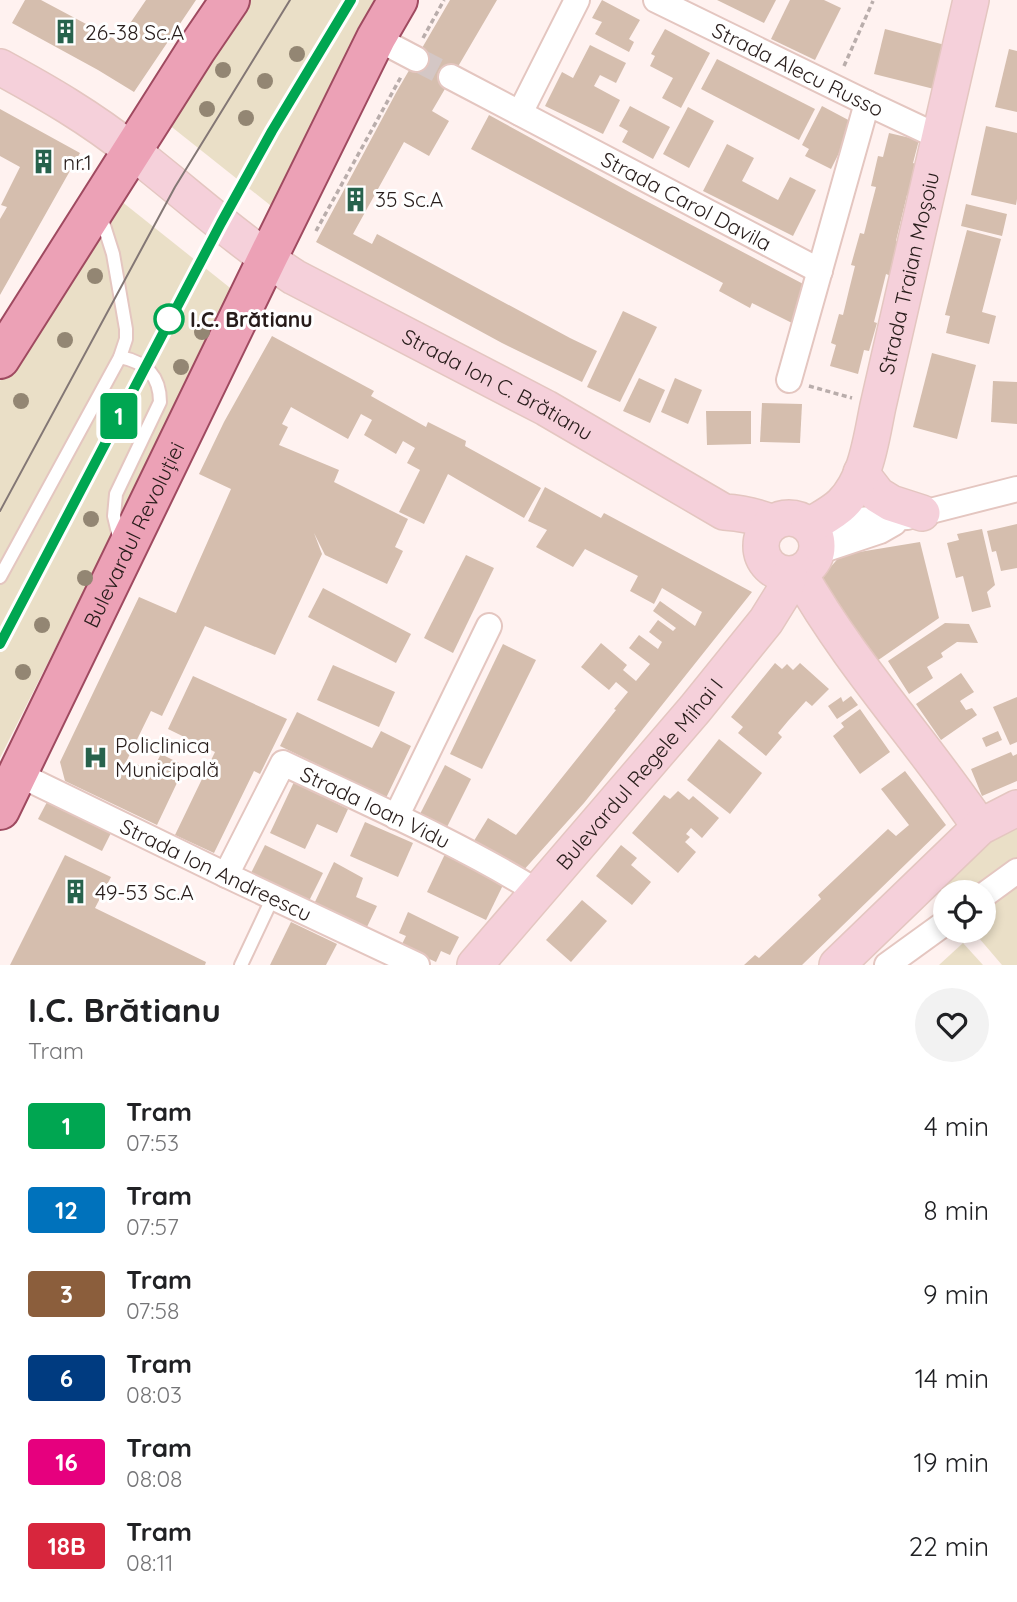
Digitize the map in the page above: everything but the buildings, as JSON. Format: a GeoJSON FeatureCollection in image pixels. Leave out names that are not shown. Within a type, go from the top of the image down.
{"type":"FeatureCollection","features":[{"type":"Feature","properties":{"kind":"main road"},"geometry":{"type":"LineString","coordinates":[[0,359],[229,0]]}},
{"type":"Feature","properties":{"kind":"main road","name":"Bulevardul Revoluției"},"geometry":{"type":"LineString","coordinates":[[0,810],[267,259],[376,38],[398,0]]}},
{"type":"Feature","properties":{"kind":"street"},"geometry":{"type":"LineString","coordinates":[[520,113],[578,0]]}},
{"type":"Feature","properties":{"kind":"street","name":"Strada Alecu Russo"},"geometry":{"type":"LineString","coordinates":[[656,0],[939,136]]}},
{"type":"Feature","properties":{"kind":"street","name":"Strada Traian Moșoiu"},"geometry":{"type":"LineString","coordinates":[[805,551],[851,492],[870,447],[971,0]]}},
{"type":"Feature","properties":{"kind":"street"},"geometry":{"type":"LineString","coordinates":[[376,38],[414,58]]}},
{"type":"Feature","properties":{"kind":"street"},"geometry":{"type":"LineString","coordinates":[[0,67],[96,124],[267,259]]}},
{"type":"Feature","properties":{"kind":"street","name":"Strada Carol Davila"},"geometry":{"type":"LineString","coordinates":[[452,77],[820,271]]}},
{"type":"Feature","properties":{"kind":"street"},"geometry":{"type":"LineString","coordinates":[[789,380],[867,103]]}},
{"type":"Feature","properties":{"kind":"street","name":"Strada Ion C. Brătianu"},"geometry":{"type":"LineString","coordinates":[[267,259],[331,297],[546,408],[724,512],[758,516],[767,537]]}},
{"type":"Feature","properties":{"kind":"street"},"geometry":{"type":"LineString","coordinates":[[861,473],[878,495],[915,515]]}},
{"type":"Feature","properties":{"kind":"street"},"geometry":{"type":"LineString","coordinates":[[980,827],[820,610],[805,551],[798,519],[785,518],[767,537],[766,563],[776,572],[805,551],[880,531],[915,515],[1017,489]]}},
{"type":"Feature","properties":{"kind":"street","name":"Bulevardul Regele Mihai I"},"geometry":{"type":"LineString","coordinates":[[475,965],[695,709],[766,621],[805,551]]}},
{"type":"Feature","properties":{"kind":"street"},"geometry":{"type":"LineString","coordinates":[[396,817],[489,626]]}},
{"type":"Feature","properties":{"kind":"street","name":"Strada Ioan Vidu"},"geometry":{"type":"LineString","coordinates":[[226,875],[283,763],[502,870],[538,892]]}},
{"type":"Feature","properties":{"kind":"street","name":"Strada Ion Andreescu"},"geometry":{"type":"LineString","coordinates":[[18,774],[417,965]]}},
{"type":"Feature","properties":{"kind":"street"},"geometry":{"type":"LineString","coordinates":[[837,965],[980,827],[1017,808]]}},
{"type":"Feature","properties":{"kind":"street"},"geometry":{"type":"LineString","coordinates":[[996,887],[1017,872]]}},
{"type":"Feature","properties":{"kind":"street"},"geometry":{"type":"LineString","coordinates":[[887,965],[933,932]]}},
{"type":"Feature","properties":{"kind":"lane"},"geometry":{"type":"LineString","coordinates":[[0,577],[120,357],[126,339],[113,254],[97,206]]}},
{"type":"Feature","properties":{"kind":"lane"},"geometry":{"type":"LineString","coordinates":[[120,357],[138,362],[152,373],[158,381],[160,391],[160,402],[116,494],[114,516],[124,554]]}},
{"type":"Feature","properties":{"kind":"lane"},"geometry":{"type":"LineString","coordinates":[[241,965],[273,897]]}},
{"type":"Feature","properties":{"kind":"path"},"geometry":{"type":"LineString","coordinates":[[313,237],[444,0]]}},
{"type":"Feature","properties":{"kind":"path"},"geometry":{"type":"LineString","coordinates":[[834,87],[873,1]]}},
{"type":"Feature","properties":{"kind":"path"},"geometry":{"type":"LineString","coordinates":[[789,380],[878,406]]}},
{"type":"Feature","properties":{"kind":"shaded area"},"geometry":{"type":"Polygon","coordinates":[[[248,0],[380,0],[275,209],[168,124],[248,0]]]}},
{"type":"Feature","properties":{"kind":"shaded area"},"geometry":{"type":"Polygon","coordinates":[[[116,197],[234,291],[0,758],[0,381],[116,197]]]}},
{"type":"Feature","properties":{"kind":"shaded area"},"geometry":{"type":"Polygon","coordinates":[[[1017,820],[1017,965],[1002,965],[983,943],[996,943],[996,880],[944,880],[967,856],[1017,820]]]}},
{"type":"Feature","properties":{"kind":"shaded area"},"geometry":{"type":"Polygon","coordinates":[[[963,943],[983,965],[939,965],[963,943]]]}},
{"type":"Feature","properties":{"kind":"tunnel"},"geometry":{"type":"LineString","coordinates":[[416,59],[451,77]]}},
{"type":"Feature","properties":{"kind":"tram line"},"geometry":{"type":"LineString","coordinates":[[0,511],[175,187],[290,0]]}},
{"type":"Feature","properties":{"kind":"tram line"},"geometry":{"type":"LineString","coordinates":[[0,644],[221,223],[272,131],[351,0]]}},
{"type":"Feature","properties":{"kind":"tram line","name":"1"},"geometry":{"type":"LineString","coordinates":[[0,644],[221,223],[272,131],[351,0]]}},
{"type":"Feature","properties":{"kind":"place","name":"26-38 Sc.A"},"geometry":{"type":"Point","coordinates":[65,32]}},
{"type":"Feature","properties":{"kind":"place","name":"nr.1"},"geometry":{"type":"Point","coordinates":[43,162]}},
{"type":"Feature","properties":{"kind":"place","name":"35 Sc.A"},"geometry":{"type":"Point","coordinates":[355,199]}},
{"type":"Feature","properties":{"kind":"place","name":"I.C. Brătianu"},"geometry":{"type":"Point","coordinates":[169,319]}},
{"type":"Feature","properties":{"kind":"place","name":"Policlinica Municipală"},"geometry":{"type":"Point","coordinates":[95,757]}},
{"type":"Feature","properties":{"kind":"place","name":"49-53 Sc.A"},"geometry":{"type":"Point","coordinates":[75,892]}}]}
